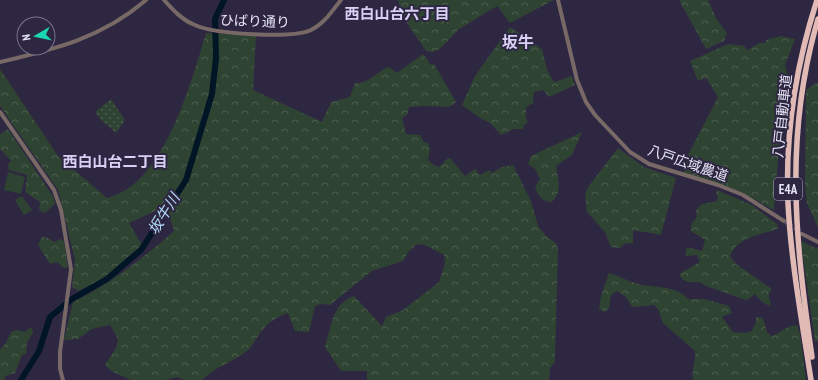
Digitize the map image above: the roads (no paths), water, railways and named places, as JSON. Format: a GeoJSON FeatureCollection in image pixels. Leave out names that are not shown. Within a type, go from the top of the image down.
{"type":"FeatureCollection","features":[{"type":"Feature","properties":{"kind":"highway","name":"八戸自動車道"},"geometry":{"type":"LineString","coordinates":[[811,380],[791,242],[788,175],[795,91],[806,38],[817,0]]}},
{"type":"Feature","properties":{"kind":"highway","name":"八戸自動車道"},"geometry":{"type":"LineString","coordinates":[[815,380],[798,258],[794,180],[796,140],[801,94],[807,61],[818,19]]}},
{"type":"Feature","properties":{"kind":"street"},"geometry":{"type":"LineString","coordinates":[[0,62],[56,48],[85,38],[115,23],[146,0]]}},
{"type":"Feature","properties":{"kind":"street","name":"ひばり通り"},"geometry":{"type":"LineString","coordinates":[[164,0],[182,18],[194,25],[208,30],[290,35],[303,33],[320,24],[341,0]]}},
{"type":"Feature","properties":{"kind":"street","name":"八戸広域農道"},"geometry":{"type":"LineString","coordinates":[[558,0],[577,80],[586,102],[630,152],[649,164],[718,185],[743,195],[784,221]]}},
{"type":"Feature","properties":{"kind":"street"},"geometry":{"type":"LineString","coordinates":[[0,112],[54,190],[60,210],[71,269],[60,352],[60,369],[63,380]]}},
{"type":"Feature","properties":{"kind":"street"},"geometry":{"type":"LineString","coordinates":[[802,234],[818,242]]}},
{"type":"Feature","properties":{"kind":"waterway","name":"坂牛川"},"geometry":{"type":"LineString","coordinates":[[21,380],[39,351],[50,317],[72,299],[107,279],[141,250],[186,180],[212,94],[216,58],[215,19],[224,0]]}},
{"type":"Feature","properties":{"kind":"tunnel"},"geometry":{"type":"LineString","coordinates":[[784,221],[799,231]]}},
{"type":"Feature","properties":{"kind":"district","name":"西白山台六丁目"},"geometry":{"type":"Point","coordinates":[397,14]}},
{"type":"Feature","properties":{"kind":"district","name":"坂牛"},"geometry":{"type":"Point","coordinates":[518,42]}},
{"type":"Feature","properties":{"kind":"district","name":"西白山台二丁目"},"geometry":{"type":"Point","coordinates":[115,162]}}]}
